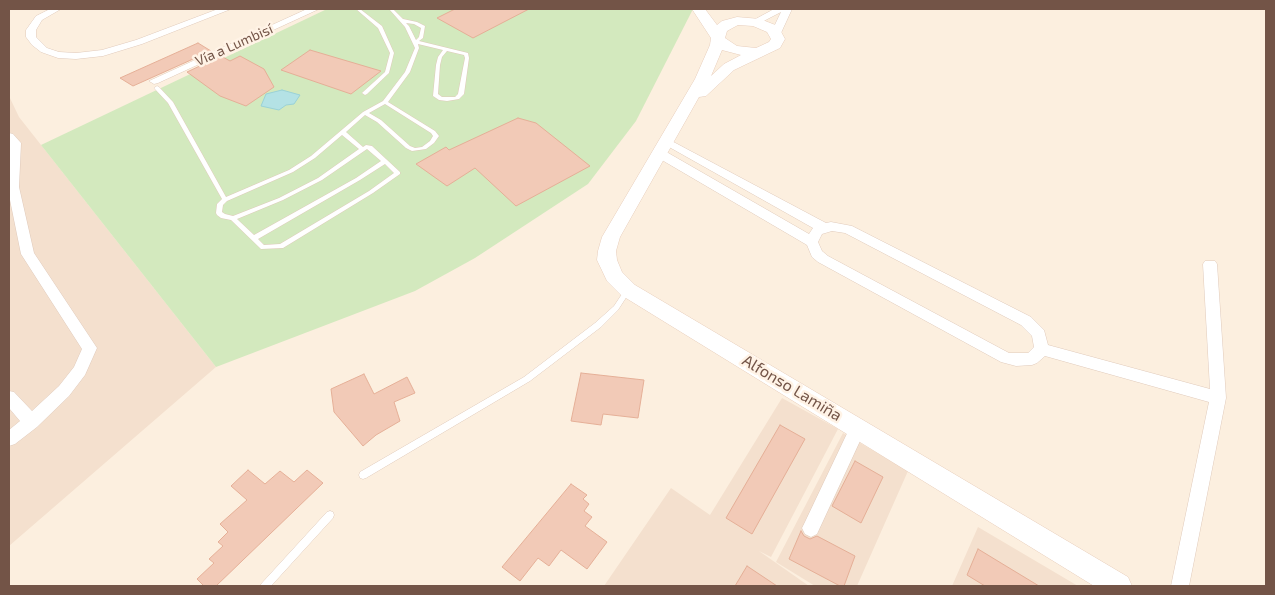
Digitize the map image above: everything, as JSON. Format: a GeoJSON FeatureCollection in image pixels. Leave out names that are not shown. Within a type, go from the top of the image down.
{"type":"FeatureCollection","features":[{"type":"Feature","properties":{"kind":"street"},"geometry":{"type":"LineString","coordinates":[[56,9],[37,14],[31,30],[31,37],[44,50],[58,55],[76,56],[103,52],[138,42],[226,9]]}},
{"type":"Feature","properties":{"kind":"street","name":"Vía a Lumbisí"},"geometry":{"type":"LineString","coordinates":[[155,84],[314,9]]}},
{"type":"Feature","properties":{"kind":"street"},"geometry":{"type":"LineString","coordinates":[[699,9],[725,46],[734,50],[757,52]]}},
{"type":"Feature","properties":{"kind":"street"},"geometry":{"type":"LineString","coordinates":[[732,9],[753,17]]}},
{"type":"Feature","properties":{"kind":"street"},"geometry":{"type":"LineString","coordinates":[[738,9],[768,26],[776,33],[787,9]]}},
{"type":"Feature","properties":{"kind":"street"},"geometry":{"type":"LineString","coordinates":[[718,38],[720,30],[726,24],[780,9]]}},
{"type":"Feature","properties":{"kind":"street","name":"Alfonso Lamiña"},"geometry":{"type":"LineString","coordinates":[[667,139],[700,94],[716,78],[741,59],[775,45],[778,39],[776,33]]}},
{"type":"Feature","properties":{"kind":"street","name":"Alfonso Lamiña"},"geometry":{"type":"LineString","coordinates":[[718,38],[702,79],[611,237],[606,251],[607,260],[614,276],[628,290],[1119,586]]}},
{"type":"Feature","properties":{"kind":"street"},"geometry":{"type":"LineString","coordinates":[[9,136],[15,143],[15,172],[11,188],[28,254],[90,348],[80,372],[64,391],[31,422],[9,438]]}},
{"type":"Feature","properties":{"kind":"street"},"geometry":{"type":"LineString","coordinates":[[667,139],[824,228]]}},
{"type":"Feature","properties":{"kind":"street"},"geometry":{"type":"LineString","coordinates":[[667,139],[812,242]]}},
{"type":"Feature","properties":{"kind":"street"},"geometry":{"type":"LineString","coordinates":[[831,226],[848,229],[1026,321],[1040,334],[1042,349],[1032,358],[1016,360],[1006,358],[823,259],[813,248],[813,236],[824,228],[831,226]]}},
{"type":"Feature","properties":{"kind":"street"},"geometry":{"type":"LineString","coordinates":[[1180,586],[1218,398],[1210,264]]}},
{"type":"Feature","properties":{"kind":"street"},"geometry":{"type":"LineString","coordinates":[[1042,349],[1218,398]]}},
{"type":"Feature","properties":{"kind":"street"},"geometry":{"type":"LineString","coordinates":[[9,397],[31,422]]}},
{"type":"Feature","properties":{"kind":"street"},"geometry":{"type":"LineString","coordinates":[[811,528],[858,428]]}},
{"type":"Feature","properties":{"kind":"lane"},"geometry":{"type":"LineString","coordinates":[[358,9],[380,27],[392,53],[387,72],[365,93]]}},
{"type":"Feature","properties":{"kind":"lane"},"geometry":{"type":"LineString","coordinates":[[233,218],[281,199],[312,183],[362,149],[370,147],[398,173],[371,192],[281,246],[264,247],[233,218],[219,213],[220,204],[225,200],[291,171],[313,157],[365,113],[384,102],[407,72],[417,48],[401,20],[391,9]]}},
{"type":"Feature","properties":{"kind":"lane"},"geometry":{"type":"LineString","coordinates":[[401,20],[415,23],[422,28],[421,38],[415,42]]}},
{"type":"Feature","properties":{"kind":"lane"},"geometry":{"type":"LineString","coordinates":[[415,42],[466,54],[463,88],[457,98],[442,99],[435,95],[438,65],[440,57],[445,50]]}},
{"type":"Feature","properties":{"kind":"lane"},"geometry":{"type":"LineString","coordinates":[[155,84],[170,102],[225,200]]}},
{"type":"Feature","properties":{"kind":"lane"},"geometry":{"type":"LineString","coordinates":[[365,113],[379,121],[408,147],[414,150],[424,148],[432,142],[436,136],[433,132],[384,102]]}},
{"type":"Feature","properties":{"kind":"lane"},"geometry":{"type":"LineString","coordinates":[[343,133],[362,149]]}},
{"type":"Feature","properties":{"kind":"lane"},"geometry":{"type":"LineString","coordinates":[[254,238],[386,161]]}},
{"type":"Feature","properties":{"kind":"lane"},"geometry":{"type":"LineString","coordinates":[[363,475],[528,379],[598,325],[616,308],[628,290]]}},
{"type":"Feature","properties":{"kind":"lane"},"geometry":{"type":"LineString","coordinates":[[265,586],[330,515]]}},
{"type":"Feature","properties":{"kind":"shaded area"},"geometry":{"type":"Polygon","coordinates":[[[9,96],[19,117],[216,367],[9,546],[9,96]]]}},
{"type":"Feature","properties":{"kind":"shaded area"},"geometry":{"type":"Polygon","coordinates":[[[782,398],[838,429],[771,557],[759,551],[809,586],[604,586],[671,488],[710,515],[782,398]]]}},
{"type":"Feature","properties":{"kind":"shaded area"},"geometry":{"type":"Polygon","coordinates":[[[843,433],[908,471],[857,586],[815,586],[776,562],[843,433]]]}},
{"type":"Feature","properties":{"kind":"shaded area"},"geometry":{"type":"Polygon","coordinates":[[[978,527],[1078,586],[952,586],[978,527]]]}},
{"type":"Feature","properties":{"kind":"green space"},"geometry":{"type":"Polygon","coordinates":[[[327,9],[693,9],[636,121],[588,184],[475,258],[415,291],[216,367],[41,145],[327,9]]]}},
{"type":"Feature","properties":{"kind":"water"},"geometry":{"type":"Polygon","coordinates":[[[282,90],[300,95],[294,104],[286,105],[279,110],[261,106],[266,94],[282,90]]]}},
{"type":"Feature","properties":{"kind":"building"},"geometry":{"type":"Polygon","coordinates":[[[455,9],[529,9],[473,38],[437,18],[455,9]]]}},
{"type":"Feature","properties":{"kind":"building"},"geometry":{"type":"Polygon","coordinates":[[[198,43],[211,51],[133,86],[120,78],[198,43]]]}},
{"type":"Feature","properties":{"kind":"building"},"geometry":{"type":"Polygon","coordinates":[[[310,50],[381,71],[351,94],[281,70],[310,50]]]}},
{"type":"Feature","properties":{"kind":"building"},"geometry":{"type":"Polygon","coordinates":[[[221,56],[230,61],[240,56],[264,69],[274,87],[246,106],[220,96],[187,72],[221,56]]]}},
{"type":"Feature","properties":{"kind":"building"},"geometry":{"type":"Polygon","coordinates":[[[518,118],[536,123],[590,166],[516,206],[475,168],[447,186],[416,164],[446,147],[449,150],[518,118]]]}},
{"type":"Feature","properties":{"kind":"building"},"geometry":{"type":"Polygon","coordinates":[[[581,373],[644,380],[638,418],[603,414],[601,425],[571,421],[581,373]]]}},
{"type":"Feature","properties":{"kind":"building"},"geometry":{"type":"Polygon","coordinates":[[[364,374],[374,394],[407,377],[415,393],[394,402],[400,421],[376,435],[363,446],[334,412],[331,389],[364,374]]]}},
{"type":"Feature","properties":{"kind":"building"},"geometry":{"type":"Polygon","coordinates":[[[780,425],[805,439],[752,534],[726,518],[780,425]]]}},
{"type":"Feature","properties":{"kind":"building"},"geometry":{"type":"Polygon","coordinates":[[[855,461],[883,477],[861,523],[832,506],[855,461]]]}},
{"type":"Feature","properties":{"kind":"building"},"geometry":{"type":"Polygon","coordinates":[[[248,470],[265,484],[280,471],[294,482],[307,470],[323,483],[216,586],[204,586],[197,579],[214,563],[209,559],[223,546],[218,542],[228,532],[220,524],[247,500],[231,486],[248,470]]]}},
{"type":"Feature","properties":{"kind":"building"},"geometry":{"type":"Polygon","coordinates":[[[571,484],[587,495],[583,499],[589,504],[584,511],[592,517],[585,526],[607,542],[587,569],[561,550],[549,566],[538,558],[520,581],[502,567],[571,484]]]}},
{"type":"Feature","properties":{"kind":"building"},"geometry":{"type":"Polygon","coordinates":[[[801,531],[804,536],[810,539],[817,536],[855,556],[844,586],[840,586],[789,559],[801,531]]]}},
{"type":"Feature","properties":{"kind":"building"},"geometry":{"type":"Polygon","coordinates":[[[978,549],[1039,586],[985,586],[967,575],[978,549]]]}},
{"type":"Feature","properties":{"kind":"building"},"geometry":{"type":"Polygon","coordinates":[[[747,566],[777,586],[735,586],[747,566]]]}}]}
